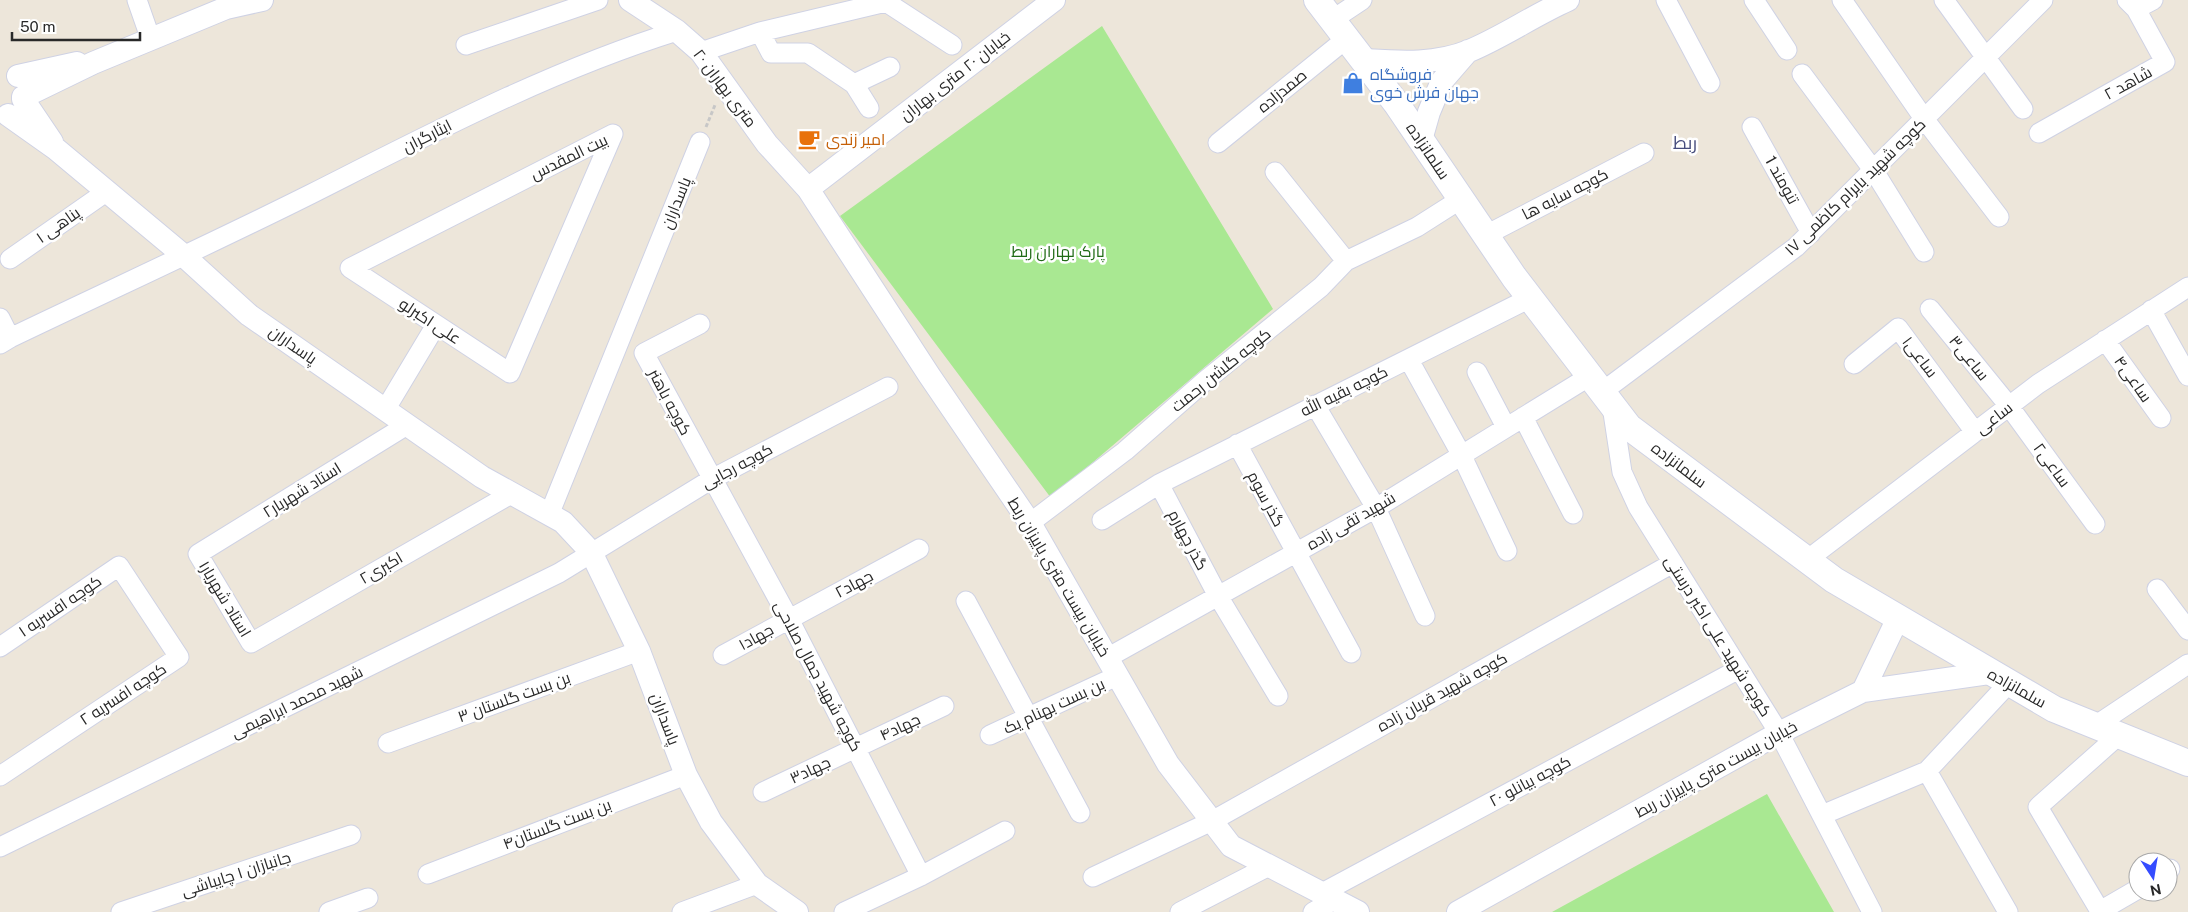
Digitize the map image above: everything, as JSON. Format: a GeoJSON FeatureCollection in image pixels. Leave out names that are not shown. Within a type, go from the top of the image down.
{"type":"FeatureCollection","features":[{"type":"Feature","properties":{"kind":"main road","name":"سلمانزاده"},"geometry":{"type":"LineString","coordinates":[[1317,0],[1421,140],[1530,298],[1629,427],[1834,580],[2054,709],[2188,763]]}},
{"type":"Feature","properties":{"kind":"street"},"geometry":{"type":"LineString","coordinates":[[137,0],[151,40]]}},
{"type":"Feature","properties":{"kind":"street"},"geometry":{"type":"LineString","coordinates":[[14,107],[93,63],[226,8],[262,0]]}},
{"type":"Feature","properties":{"kind":"street"},"geometry":{"type":"LineString","coordinates":[[466,45],[598,0]]}},
{"type":"Feature","properties":{"kind":"street","name":"۲۰ متری بهاران"},"geometry":{"type":"LineString","coordinates":[[630,0],[677,31],[701,52],[767,144],[808,189]]}},
{"type":"Feature","properties":{"kind":"street","name":"خیابان ۲۰ متری بهاران"},"geometry":{"type":"LineString","coordinates":[[808,189],[1054,0]]}},
{"type":"Feature","properties":{"kind":"street","name":"صمدزاده"},"geometry":{"type":"LineString","coordinates":[[1218,143],[1339,30],[1362,0]]}},
{"type":"Feature","properties":{"kind":"street"},"geometry":{"type":"LineString","coordinates":[[1363,60],[1425,61],[1468,51],[1568,0]]}},
{"type":"Feature","properties":{"kind":"street"},"geometry":{"type":"LineString","coordinates":[[1666,0],[1710,83]]}},
{"type":"Feature","properties":{"kind":"street"},"geometry":{"type":"LineString","coordinates":[[1754,0],[1787,50]]}},
{"type":"Feature","properties":{"kind":"street"},"geometry":{"type":"LineString","coordinates":[[1842,0],[1925,120],[1999,217]]}},
{"type":"Feature","properties":{"kind":"street"},"geometry":{"type":"LineString","coordinates":[[1944,0],[2023,109]]}},
{"type":"Feature","properties":{"kind":"street","name":"کوچه شهید بایرام کاظمی ۱۷"},"geometry":{"type":"LineString","coordinates":[[1601,391],[1796,247],[1986,60],[2043,0]]}},
{"type":"Feature","properties":{"kind":"street"},"geometry":{"type":"LineString","coordinates":[[2132,5],[2153,0]]}},
{"type":"Feature","properties":{"kind":"street"},"geometry":{"type":"LineString","coordinates":[[701,52],[760,32],[886,2],[952,45]]}},
{"type":"Feature","properties":{"kind":"street","name":"شاهد ۲"},"geometry":{"type":"LineString","coordinates":[[2039,133],[2165,62],[2132,5]]}},
{"type":"Feature","properties":{"kind":"street","name":"ایثارگران"},"geometry":{"type":"LineString","coordinates":[[5,341],[488,105],[592,61],[677,31]]}},
{"type":"Feature","properties":{"kind":"street"},"geometry":{"type":"LineString","coordinates":[[760,32],[771,53],[808,54],[854,84],[869,108]]}},
{"type":"Feature","properties":{"kind":"street"},"geometry":{"type":"LineString","coordinates":[[1421,140],[1429,112],[1442,81],[1468,51]]}},
{"type":"Feature","properties":{"kind":"street"},"geometry":{"type":"LineString","coordinates":[[9,71],[71,62],[93,63]]}},
{"type":"Feature","properties":{"kind":"street"},"geometry":{"type":"LineString","coordinates":[[854,84],[890,67]]}},
{"type":"Feature","properties":{"kind":"street"},"geometry":{"type":"LineString","coordinates":[[9,71],[23,86],[14,107]]}},
{"type":"Feature","properties":{"kind":"street"},"geometry":{"type":"LineString","coordinates":[[1802,74],[1874,171],[1924,252]]}},
{"type":"Feature","properties":{"kind":"street","name":"پاسداران"},"geometry":{"type":"LineString","coordinates":[[14,107],[48,134],[56,149],[183,255],[249,314],[482,478],[563,522],[591,552],[639,651],[686,775],[711,822],[757,884],[797,912]]}},
{"type":"Feature","properties":{"kind":"street","name":"تنومند 1"},"geometry":{"type":"LineString","coordinates":[[1752,127],[1811,233]]}},
{"type":"Feature","properties":{"kind":"street","name":"بیت المقدس"},"geometry":{"type":"LineString","coordinates":[[350,268],[613,134],[510,373]]}},
{"type":"Feature","properties":{"kind":"street","name":"پاسداران"},"geometry":{"type":"LineString","coordinates":[[549,515],[700,142]]}},
{"type":"Feature","properties":{"kind":"street","name":"کوچه سایه ها"},"geometry":{"type":"LineString","coordinates":[[1486,235],[1644,153]]}},
{"type":"Feature","properties":{"kind":"street"},"geometry":{"type":"LineString","coordinates":[[1275,172],[1346,261]]}},
{"type":"Feature","properties":{"kind":"street","name":"خیابان بیست متری پاییزان ربط"},"geometry":{"type":"LineString","coordinates":[[808,189],[929,375],[1030,523],[1168,764],[1231,846],[1269,866],[1323,902],[1358,912]]}},
{"type":"Feature","properties":{"kind":"street","name":"پناهی ۱"},"geometry":{"type":"LineString","coordinates":[[10,259],[106,192]]}},
{"type":"Feature","properties":{"kind":"street","name":"کوچه گلشن رحمت"},"geometry":{"type":"LineString","coordinates":[[1030,523],[1124,450],[1206,380],[1321,287],[1346,261],[1417,227],[1461,198]]}},
{"type":"Feature","properties":{"kind":"street","name":"علی اکبرلو"},"geometry":{"type":"LineString","coordinates":[[350,268],[510,373]]}},
{"type":"Feature","properties":{"kind":"street","name":"ساعی"},"geometry":{"type":"LineString","coordinates":[[1807,560],[2038,384],[2151,310],[2187,289]]}},
{"type":"Feature","properties":{"kind":"street","name":"کوچه بقیه الله"},"geometry":{"type":"LineString","coordinates":[[1102,520],[1159,484],[1315,404],[1409,360],[1530,298]]}},
{"type":"Feature","properties":{"kind":"street","name":"ساعی۳"},"geometry":{"type":"LineString","coordinates":[[1930,309],[2009,406]]}},
{"type":"Feature","properties":{"kind":"street"},"geometry":{"type":"LineString","coordinates":[[2151,310],[2188,376]]}},
{"type":"Feature","properties":{"kind":"street"},"geometry":{"type":"LineString","coordinates":[[0,318],[5,341]]}},
{"type":"Feature","properties":{"kind":"street","name":"کوچه باهنر"},"geometry":{"type":"LineString","coordinates":[[700,324],[644,353],[712,479]]}},
{"type":"Feature","properties":{"kind":"street"},"geometry":{"type":"LineString","coordinates":[[385,410],[436,325]]}},
{"type":"Feature","properties":{"kind":"street","name":"ساعی۱"},"geometry":{"type":"LineString","coordinates":[[1854,364],[1898,328],[1975,432]]}},
{"type":"Feature","properties":{"kind":"street","name":"ساعی۴"},"geometry":{"type":"LineString","coordinates":[[2105,340],[2161,418]]}},
{"type":"Feature","properties":{"kind":"street"},"geometry":{"type":"LineString","coordinates":[[1409,360],[1461,454],[1507,551]]}},
{"type":"Feature","properties":{"kind":"street"},"geometry":{"type":"LineString","coordinates":[[1477,372],[1506,427]]}},
{"type":"Feature","properties":{"kind":"street","name":"کوچه رجایی"},"geometry":{"type":"LineString","coordinates":[[591,552],[712,479],[888,387]]}},
{"type":"Feature","properties":{"kind":"street","name":"شهید تقی زاده"},"geometry":{"type":"LineString","coordinates":[[1112,667],[1218,596],[1376,508],[1523,417],[1601,391]]}},
{"type":"Feature","properties":{"kind":"street","name":"کوچه شهید علی اکبر درستی"},"geometry":{"type":"LineString","coordinates":[[1601,391],[1622,472],[1638,507],[1779,733],[1872,912]]}},
{"type":"Feature","properties":{"kind":"street"},"geometry":{"type":"LineString","coordinates":[[1315,404],[1376,508],[1425,616]]}},
{"type":"Feature","properties":{"kind":"street","name":"ساعی۲"},"geometry":{"type":"LineString","coordinates":[[2009,406],[2094,524]]}},
{"type":"Feature","properties":{"kind":"street"},"geometry":{"type":"LineString","coordinates":[[1523,417],[1573,514]]}},
{"type":"Feature","properties":{"kind":"street","name":"استاد شهریار۲"},"geometry":{"type":"LineString","coordinates":[[198,554],[407,425]]}},
{"type":"Feature","properties":{"kind":"street","name":"گذر سوم"},"geometry":{"type":"LineString","coordinates":[[1237,444],[1351,653]]}},
{"type":"Feature","properties":{"kind":"street","name":"کوچه شهید جمال صلاحی"},"geometry":{"type":"LineString","coordinates":[[712,479],[789,619],[921,876]]}},
{"type":"Feature","properties":{"kind":"street","name":"گذر چهارم"},"geometry":{"type":"LineString","coordinates":[[1159,484],[1218,596],[1278,696]]}},
{"type":"Feature","properties":{"kind":"street","name":"اکبری۲"},"geometry":{"type":"LineString","coordinates":[[251,643],[511,494]]}},
{"type":"Feature","properties":{"kind":"street","name":"جهاد۲"},"geometry":{"type":"LineString","coordinates":[[789,619],[919,549]]}},
{"type":"Feature","properties":{"kind":"street","name":"شهید محمد ابراهیمی"},"geometry":{"type":"LineString","coordinates":[[0,847],[559,573],[591,552]]}},
{"type":"Feature","properties":{"kind":"street","name":"استاد شهریار۱"},"geometry":{"type":"LineString","coordinates":[[198,554],[251,643]]}},
{"type":"Feature","properties":{"kind":"street","name":"کوچه شهید قربان زاده"},"geometry":{"type":"LineString","coordinates":[[1093,878],[1212,821],[1673,563]]}},
{"type":"Feature","properties":{"kind":"street","name":"کوچه افسریه ۱"},"geometry":{"type":"LineString","coordinates":[[0,647],[119,566]]}},
{"type":"Feature","properties":{"kind":"street","name":"کوچه افسریه ۲"},"geometry":{"type":"LineString","coordinates":[[0,776],[179,657],[119,566]]}},
{"type":"Feature","properties":{"kind":"street"},"geometry":{"type":"LineString","coordinates":[[2157,589],[2188,630]]}},
{"type":"Feature","properties":{"kind":"street"},"geometry":{"type":"LineString","coordinates":[[966,601],[1080,813]]}},
{"type":"Feature","properties":{"kind":"street"},"geometry":{"type":"LineString","coordinates":[[1863,691],[1898,618]]}},
{"type":"Feature","properties":{"kind":"street","name":"جهاد۱"},"geometry":{"type":"LineString","coordinates":[[723,655],[789,619]]}},
{"type":"Feature","properties":{"kind":"street","name":"بن بست گلستان ۳"},"geometry":{"type":"LineString","coordinates":[[388,743],[639,651]]}},
{"type":"Feature","properties":{"kind":"street"},"geometry":{"type":"LineString","coordinates":[[2095,726],[2188,664]]}},
{"type":"Feature","properties":{"kind":"street","name":"بن بست بهنام یک"},"geometry":{"type":"LineString","coordinates":[[990,735],[1030,717],[1112,667]]}},
{"type":"Feature","properties":{"kind":"street","name":"کوچه بیانلو ۲۰"},"geometry":{"type":"LineString","coordinates":[[1323,902],[1739,669]]}},
{"type":"Feature","properties":{"kind":"street"},"geometry":{"type":"LineString","coordinates":[[1822,815],[1927,771],[1999,678]]}},
{"type":"Feature","properties":{"kind":"street","name":"خیابان بیست متری پاییزان ربط"},"geometry":{"type":"LineString","coordinates":[[1458,912],[1779,733],[1863,691],[1999,678]]}},
{"type":"Feature","properties":{"kind":"street","name":"جهاد۴"},"geometry":{"type":"LineString","coordinates":[[856,748],[944,706]]}},
{"type":"Feature","properties":{"kind":"street"},"geometry":{"type":"LineString","coordinates":[[2119,735],[2038,807],[2100,911],[2128,894]]}},
{"type":"Feature","properties":{"kind":"street","name":"جهاد۳"},"geometry":{"type":"LineString","coordinates":[[764,792],[856,748]]}},
{"type":"Feature","properties":{"kind":"street"},"geometry":{"type":"LineString","coordinates":[[1927,771],[2008,912]]}},
{"type":"Feature","properties":{"kind":"street","name":"بن بست گلستان۴"},"geometry":{"type":"LineString","coordinates":[[428,874],[686,775]]}},
{"type":"Feature","properties":{"kind":"street"},"geometry":{"type":"LineString","coordinates":[[844,912],[921,876],[1005,831]]}},
{"type":"Feature","properties":{"kind":"street","name":"جانبازان ۱ چایباشی"},"geometry":{"type":"LineString","coordinates":[[121,912],[351,835]]}},
{"type":"Feature","properties":{"kind":"street"},"geometry":{"type":"LineString","coordinates":[[1180,912],[1269,866]]}},
{"type":"Feature","properties":{"kind":"street"},"geometry":{"type":"LineString","coordinates":[[682,912],[757,884]]}},
{"type":"Feature","properties":{"kind":"street"},"geometry":{"type":"LineString","coordinates":[[329,912],[368,898]]}},
{"type":"Feature","properties":{"kind":"path"},"geometry":{"type":"LineString","coordinates":[[700,142],[724,85]]}},
{"type":"Feature","properties":{"kind":"green space","name":"پارک بهاران ربط"},"geometry":{"type":"Polygon","coordinates":[[[1102,26],[1273,309],[1051,498],[840,216],[1102,26]]]}},
{"type":"Feature","properties":{"kind":"green space"},"geometry":{"type":"Polygon","coordinates":[[[1767,794],[1834,912],[1552,912],[1767,794]]]}},
{"type":"Feature","properties":{"kind":"place","name":"فروشگاه جهان فرش خوی"},"geometry":{"type":"Point","coordinates":[1353,83]}},
{"type":"Feature","properties":{"kind":"place","name":"امیر زندی"},"geometry":{"type":"Point","coordinates":[809,139]}},
{"type":"Feature","properties":{"kind":"district","name":"ربط"},"geometry":{"type":"Point","coordinates":[1685,142]}}]}
